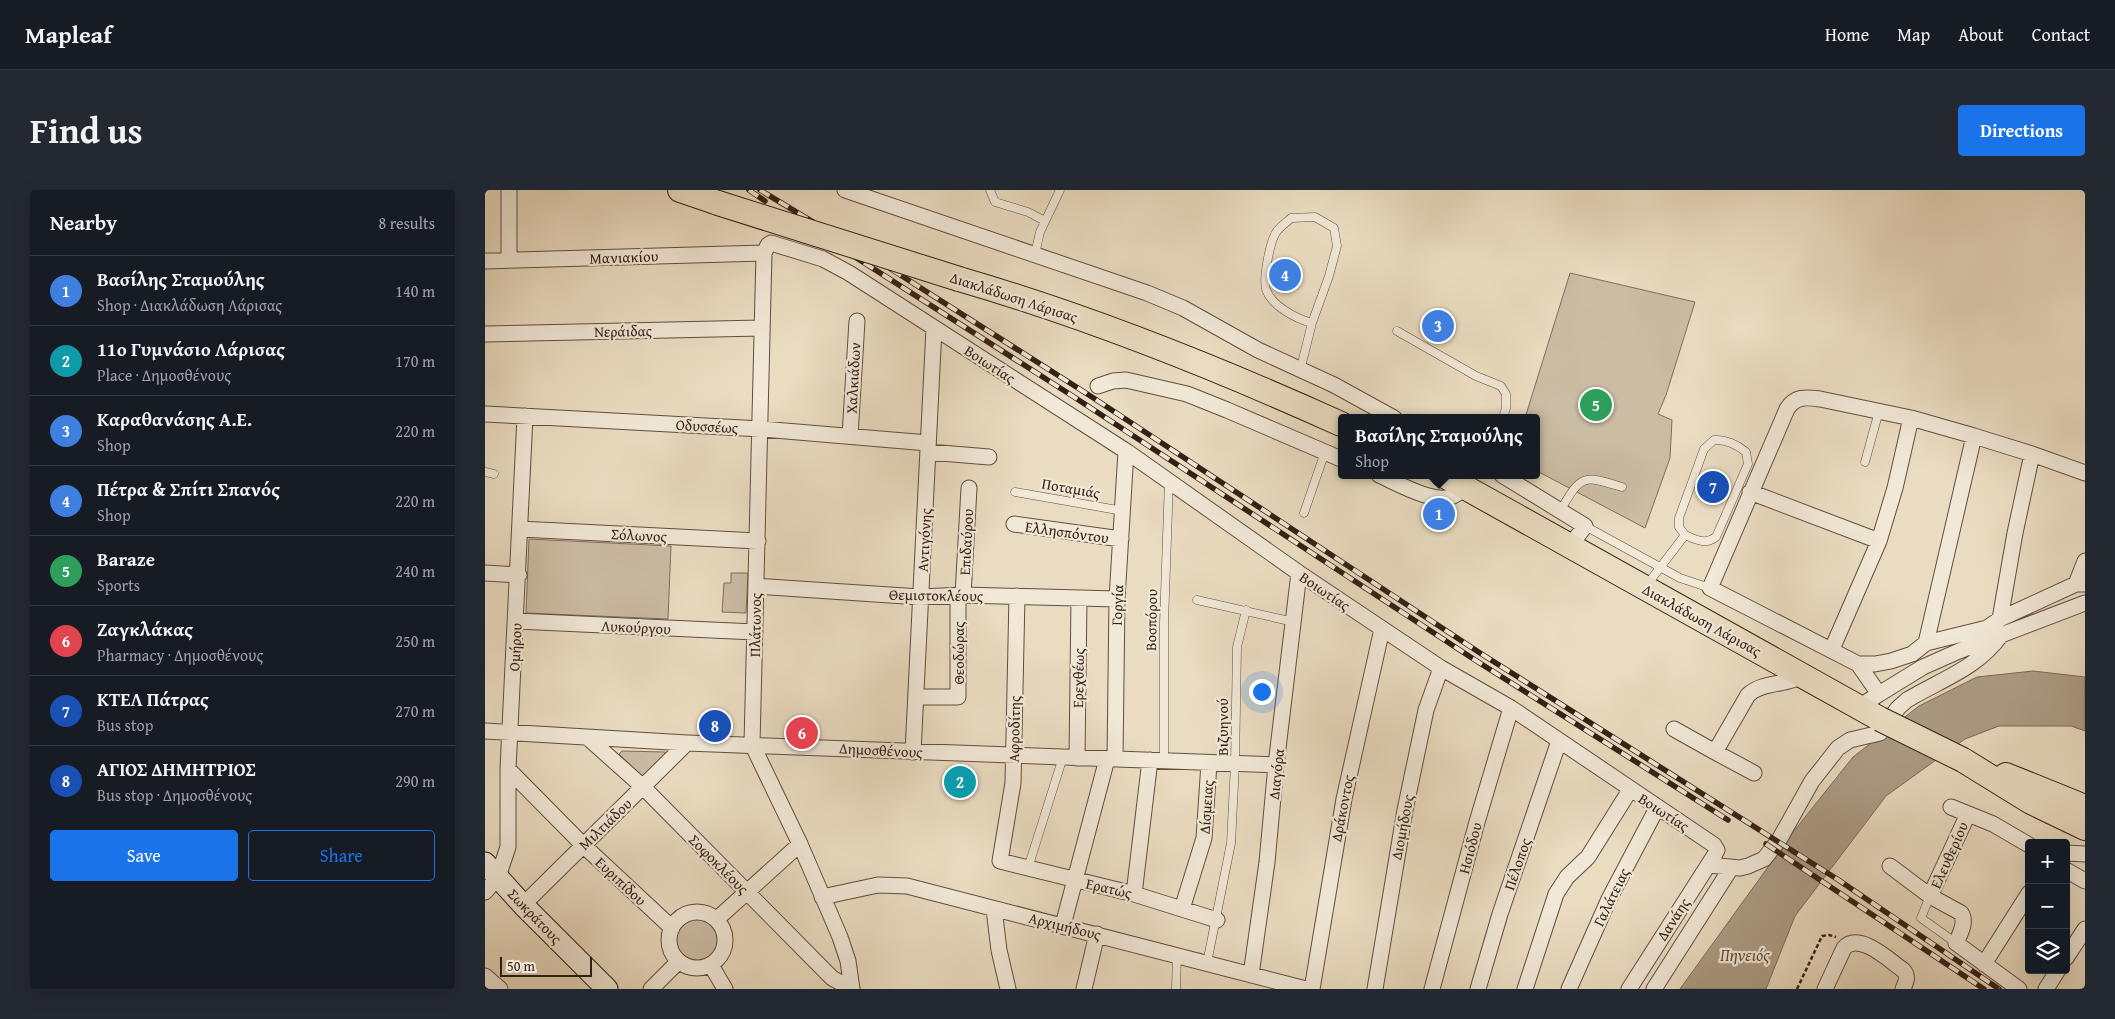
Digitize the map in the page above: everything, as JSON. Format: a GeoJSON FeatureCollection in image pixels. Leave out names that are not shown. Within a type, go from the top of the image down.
{"type":"FeatureCollection","features":[{"type":"Feature","properties":{"kind":"main road","name":"Διακλάδωση Λάρισας"},"geometry":{"type":"LineString","coordinates":[[680,190],[1052,308],[1145,342],[1338,423]]}},
{"type":"Feature","properties":{"kind":"main road","name":"Διακλάδωση Λάρισας"},"geometry":{"type":"LineString","coordinates":[[1451,479],[1802,676],[1963,760],[2031,802],[2085,828]]}},
{"type":"Feature","properties":{"kind":"main road","name":"Διακλάδωση Λάρισας"},"geometry":{"type":"LineString","coordinates":[[1963,760],[2037,786],[2085,807]]}},
{"type":"Feature","properties":{"kind":"main road","name":"Σωκράτους"},"geometry":{"type":"LineString","coordinates":[[489,877],[523,905],[607,989]]}},
{"type":"Feature","properties":{"kind":"street"},"geometry":{"type":"LineString","coordinates":[[509,190],[509,260]]}},
{"type":"Feature","properties":{"kind":"street"},"geometry":{"type":"LineString","coordinates":[[845,190],[1147,293],[1183,308],[1300,371],[1334,385],[1387,414]]}},
{"type":"Feature","properties":{"kind":"street","name":"Μανιακίου"},"geometry":{"type":"LineString","coordinates":[[485,260],[768,248],[807,254],[837,265],[934,328]]}},
{"type":"Feature","properties":{"kind":"street","name":"Πλάτωνος"},"geometry":{"type":"LineString","coordinates":[[768,248],[761,328],[761,429],[752,744],[800,844],[845,952],[852,989]]}},
{"type":"Feature","properties":{"kind":"street","name":"Χαλκιάδων"},"geometry":{"type":"LineString","coordinates":[[850,436],[857,321]]}},
{"type":"Feature","properties":{"kind":"street","name":"Νεράιδας"},"geometry":{"type":"LineString","coordinates":[[485,334],[761,328]]}},
{"type":"Feature","properties":{"kind":"street","name":"Αντιγόνης"},"geometry":{"type":"LineString","coordinates":[[913,752],[934,328]]}},
{"type":"Feature","properties":{"kind":"street","name":"Βοιωτίας"},"geometry":{"type":"LineString","coordinates":[[934,328],[1126,451],[1299,573],[1441,668],[1511,708],[1630,790],[1713,844],[1717,850]]}},
{"type":"Feature","properties":{"kind":"street"},"geometry":{"type":"LineString","coordinates":[[1099,386],[1113,381],[1125,380],[1187,394],[1338,458]]}},
{"type":"Feature","properties":{"kind":"street"},"geometry":{"type":"LineString","coordinates":[[1879,694],[1858,664],[1833,649],[1710,588],[1750,492],[1787,409],[1793,401],[1798,398],[1813,398],[1911,418],[2032,454],[2085,473]]}},
{"type":"Feature","properties":{"kind":"street","name":"Οδυσσέως"},"geometry":{"type":"LineString","coordinates":[[485,414],[761,429],[850,436],[989,457]]}},
{"type":"Feature","properties":{"kind":"street","name":"Ομήρου"},"geometry":{"type":"LineString","coordinates":[[489,877],[508,847],[508,769],[519,575],[525,416]]}},
{"type":"Feature","properties":{"kind":"street"},"geometry":{"type":"LineString","coordinates":[[1833,649],[1879,541],[1895,488],[1911,418]]}},
{"type":"Feature","properties":{"kind":"street"},"geometry":{"type":"LineString","coordinates":[[1927,644],[1974,436]]}},
{"type":"Feature","properties":{"kind":"street","name":"Γοργία"},"geometry":{"type":"LineString","coordinates":[[1063,926],[1111,759],[1117,599],[1126,451]]}},
{"type":"Feature","properties":{"kind":"street"},"geometry":{"type":"LineString","coordinates":[[2000,619],[2015,533],[2032,454]]}},
{"type":"Feature","properties":{"kind":"street"},"geometry":{"type":"LineString","coordinates":[[1388,479],[1428,496],[1444,499],[1453,497],[1466,487]]}},
{"type":"Feature","properties":{"kind":"street"},"geometry":{"type":"LineString","coordinates":[[1509,479],[1585,526],[1571,545]]}},
{"type":"Feature","properties":{"kind":"street","name":"Επιδαύρου"},"geometry":{"type":"LineString","coordinates":[[961,596],[969,488]]}},
{"type":"Feature","properties":{"kind":"street"},"geometry":{"type":"LineString","coordinates":[[1750,492],[1879,541]]}},
{"type":"Feature","properties":{"kind":"street","name":"Ελλησπόντου"},"geometry":{"type":"LineString","coordinates":[[1014,524],[1121,539]]}},
{"type":"Feature","properties":{"kind":"street","name":"Σόλωνος"},"geometry":{"type":"LineString","coordinates":[[520,529],[758,541]]}},
{"type":"Feature","properties":{"kind":"street"},"geometry":{"type":"LineString","coordinates":[[1858,664],[1875,664],[1900,658],[1912,654],[1927,644],[1987,628],[2000,619],[2081,584],[2085,561]]}},
{"type":"Feature","properties":{"kind":"street"},"geometry":{"type":"LineString","coordinates":[[485,573],[519,575]]}},
{"type":"Feature","properties":{"kind":"street","name":"Διαγόρα"},"geometry":{"type":"LineString","coordinates":[[1251,974],[1267,862],[1276,765],[1299,573]]}},
{"type":"Feature","properties":{"kind":"street","name":"Θεμιστοκλέους"},"geometry":{"type":"LineString","coordinates":[[756,586],[920,597],[1017,596],[1117,599]]}},
{"type":"Feature","properties":{"kind":"street","name":"Θεοδώρας"},"geometry":{"type":"LineString","coordinates":[[915,697],[958,697],[961,596]]}},
{"type":"Feature","properties":{"kind":"street","name":"Αφροδίτης"},"geometry":{"type":"LineString","coordinates":[[1000,861],[1011,803],[1015,756],[1017,596]]}},
{"type":"Feature","properties":{"kind":"street","name":"Ερεχθέως"},"geometry":{"type":"LineString","coordinates":[[1070,758],[1079,598]]}},
{"type":"Feature","properties":{"kind":"street"},"geometry":{"type":"LineString","coordinates":[[1859,707],[1923,667],[2085,603]]}},
{"type":"Feature","properties":{"kind":"street","name":"Λυκούργου"},"geometry":{"type":"LineString","coordinates":[[516,621],[755,632]]}},
{"type":"Feature","properties":{"kind":"street","name":"Δράκοντος"},"geometry":{"type":"LineString","coordinates":[[1312,989],[1344,799],[1382,629]]}},
{"type":"Feature","properties":{"kind":"street"},"geometry":{"type":"LineString","coordinates":[[1709,864],[1731,868],[1748,866],[1764,859],[1779,840],[1812,781],[1838,748],[1850,740],[1880,734],[1898,708],[1907,700],[1972,663],[1991,649],[2001,635]]}},
{"type":"Feature","properties":{"kind":"street","name":"Διομήδους"},"geometry":{"type":"LineString","coordinates":[[1375,989],[1407,801],[1427,710],[1441,668]]}},
{"type":"Feature","properties":{"kind":"street"},"geometry":{"type":"LineString","coordinates":[[1715,752],[1748,695],[1753,690],[1762,686],[1787,683],[1802,676]]}},
{"type":"Feature","properties":{"kind":"street","name":"Ησιόδου"},"geometry":{"type":"LineString","coordinates":[[1432,989],[1477,822],[1511,708]]}},
{"type":"Feature","properties":{"kind":"street"},"geometry":{"type":"LineString","coordinates":[[1674,729],[1754,773]]}},
{"type":"Feature","properties":{"kind":"street","name":"Δημοσθένους"},"geometry":{"type":"LineString","coordinates":[[485,731],[687,743],[1276,765]]}},
{"type":"Feature","properties":{"kind":"street","name":"Σοφοκλέους"},"geometry":{"type":"LineString","coordinates":[[587,737],[643,787],[836,982],[852,989]]}},
{"type":"Feature","properties":{"kind":"street","name":"Πέλοπος"},"geometry":{"type":"LineString","coordinates":[[1478,989],[1500,914],[1559,741]]}},
{"type":"Feature","properties":{"kind":"street","name":"Μιλτιάδου"},"geometry":{"type":"LineString","coordinates":[[523,905],[687,743]]}},
{"type":"Feature","properties":{"kind":"street"},"geometry":{"type":"LineString","coordinates":[[1134,894],[1157,761]]}},
{"type":"Feature","properties":{"kind":"street","name":"Δίσμειας"},"geometry":{"type":"LineString","coordinates":[[1182,909],[1204,838],[1209,762]]}},
{"type":"Feature","properties":{"kind":"street","name":"Ευριπίδου"},"geometry":{"type":"LineString","coordinates":[[508,769],[583,845],[672,928]]}},
{"type":"Feature","properties":{"kind":"street"},"geometry":{"type":"LineString","coordinates":[[1525,989],[1556,894],[1567,877],[1588,857],[1630,790]]}},
{"type":"Feature","properties":{"kind":"street"},"geometry":{"type":"LineString","coordinates":[[1951,807],[1993,824],[2025,843]]}},
{"type":"Feature","properties":{"kind":"street","name":"Γαλάτειας"},"geometry":{"type":"LineString","coordinates":[[1569,989],[1609,899],[1657,808]]}},
{"type":"Feature","properties":{"kind":"street","name":"Ελευθερίου"},"geometry":{"type":"LineString","coordinates":[[1930,896],[1968,814]]}},
{"type":"Feature","properties":{"kind":"street"},"geometry":{"type":"LineString","coordinates":[[717,919],[800,844]]}},
{"type":"Feature","properties":{"kind":"street","name":"Δανάης"},"geometry":{"type":"LineString","coordinates":[[1629,989],[1717,850]]}},
{"type":"Feature","properties":{"kind":"street"},"geometry":{"type":"LineString","coordinates":[[2070,853],[2085,854]]}},
{"type":"Feature","properties":{"kind":"street","name":"Ερατώς"},"geometry":{"type":"LineString","coordinates":[[1000,861],[1134,894],[1217,920]]}},
{"type":"Feature","properties":{"kind":"street","name":"Ελευθερίου"},"geometry":{"type":"LineString","coordinates":[[1890,866],[1930,896],[1961,913],[1963,917],[1956,943]]}},
{"type":"Feature","properties":{"kind":"street"},"geometry":{"type":"LineString","coordinates":[[1655,989],[1731,868]]}},
{"type":"Feature","properties":{"kind":"street"},"geometry":{"type":"LineString","coordinates":[[2070,872],[2085,881]]}},
{"type":"Feature","properties":{"kind":"street","name":"Αρχιμήδους"},"geometry":{"type":"LineString","coordinates":[[822,897],[879,885],[899,885],[1251,974],[1291,987],[1306,989]]}},
{"type":"Feature","properties":{"kind":"street"},"geometry":{"type":"LineString","coordinates":[[1984,964],[2025,899]]}},
{"type":"Feature","properties":{"kind":"street"},"geometry":{"type":"LineString","coordinates":[[993,909],[999,950],[1010,988]]}},
{"type":"Feature","properties":{"kind":"street"},"geometry":{"type":"LineString","coordinates":[[699,912],[717,919],[725,932],[726,940],[722,955],[711,965],[693,969],[678,962],[670,948],[669,940],[672,928],[680,918],[689,913],[699,912]]}},
{"type":"Feature","properties":{"kind":"street"},"geometry":{"type":"LineString","coordinates":[[2070,952],[2085,929]]}},
{"type":"Feature","properties":{"kind":"street"},"geometry":{"type":"LineString","coordinates":[[1084,989],[1097,934]]}},
{"type":"Feature","properties":{"kind":"street"},"geometry":{"type":"LineString","coordinates":[[1825,989],[1839,959],[1848,945],[1853,943],[1870,947],[1903,970],[1906,974],[1905,985]]}},
{"type":"Feature","properties":{"kind":"street"},"geometry":{"type":"LineString","coordinates":[[1956,943],[2019,989]]}},
{"type":"Feature","properties":{"kind":"street"},"geometry":{"type":"LineString","coordinates":[[651,989],[678,962]]}},
{"type":"Feature","properties":{"kind":"street"},"geometry":{"type":"LineString","coordinates":[[711,965],[725,989]]}},
{"type":"Feature","properties":{"kind":"street"},"geometry":{"type":"LineString","coordinates":[[2046,989],[2056,974]]}},
{"type":"Feature","properties":{"kind":"street"},"geometry":{"type":"LineString","coordinates":[[485,976],[500,989]]}},
{"type":"Feature","properties":{"kind":"lane"},"geometry":{"type":"LineString","coordinates":[[990,190],[995,202],[1028,212],[1045,221]]}},
{"type":"Feature","properties":{"kind":"lane"},"geometry":{"type":"LineString","coordinates":[[1035,254],[1045,221],[1060,190]]}},
{"type":"Feature","properties":{"kind":"lane"},"geometry":{"type":"LineString","coordinates":[[1300,371],[1312,323],[1329,276],[1337,246],[1334,228],[1315,217],[1291,218],[1276,233],[1266,266],[1266,289],[1277,304],[1296,318],[1312,323]]}},
{"type":"Feature","properties":{"kind":"lane"},"geometry":{"type":"LineString","coordinates":[[1397,331],[1476,376],[1501,386],[1506,394],[1504,414]]}},
{"type":"Feature","properties":{"kind":"lane"},"geometry":{"type":"LineString","coordinates":[[1865,462],[1879,411]]}},
{"type":"Feature","properties":{"kind":"lane"},"geometry":{"type":"LineString","coordinates":[[1714,440],[1721,440],[1741,447],[1746,452],[1748,464],[1716,537],[1710,541],[1702,542],[1685,535],[1679,527],[1679,518],[1704,449],[1714,440]]}},
{"type":"Feature","properties":{"kind":"lane"},"geometry":{"type":"LineString","coordinates":[[1304,513],[1325,452]]}},
{"type":"Feature","properties":{"kind":"lane"},"geometry":{"type":"LineString","coordinates":[[485,472],[494,474]]}},
{"type":"Feature","properties":{"kind":"lane"},"geometry":{"type":"LineString","coordinates":[[1560,510],[1572,490],[1584,480],[1593,479],[1622,487]]}},
{"type":"Feature","properties":{"kind":"lane","name":"Βοσπόρου"},"geometry":{"type":"LineString","coordinates":[[1157,761],[1169,480]]}},
{"type":"Feature","properties":{"kind":"lane","name":"Ποταμιάς"},"geometry":{"type":"LineString","coordinates":[[1015,492],[1123,511]]}},
{"type":"Feature","properties":{"kind":"lane"},"geometry":{"type":"LineString","coordinates":[[1585,526],[1690,583],[1710,588]]}},
{"type":"Feature","properties":{"kind":"lane"},"geometry":{"type":"LineString","coordinates":[[1645,588],[1685,535]]}},
{"type":"Feature","properties":{"kind":"lane"},"geometry":{"type":"LineString","coordinates":[[1197,600],[1294,622]]}},
{"type":"Feature","properties":{"kind":"lane","name":"Βιζυηνού"},"geometry":{"type":"LineString","coordinates":[[1207,963],[1231,843],[1235,764],[1237,647],[1246,610]]}},
{"type":"Feature","properties":{"kind":"lane","name":"Ερεχθέως"},"geometry":{"type":"LineString","coordinates":[[1028,868],[1070,758]]}},
{"type":"Feature","properties":{"kind":"lane"},"geometry":{"type":"LineString","coordinates":[[1930,896],[1921,918],[1956,943]]}},
{"type":"Feature","properties":{"kind":"lane"},"geometry":{"type":"LineString","coordinates":[[1176,989],[1177,955]]}},
{"type":"Feature","properties":{"kind":"path"},"geometry":{"type":"LineString","coordinates":[[1797,989],[1822,936],[1829,935],[1848,945]]}},
{"type":"Feature","properties":{"kind":"shaded area"},"geometry":{"type":"Polygon","coordinates":[[[1570,273],[1695,302],[1666,395],[1658,414],[1672,420],[1670,458],[1645,528],[1540,473],[1540,414],[1526,414],[1570,273]]]}},
{"type":"Feature","properties":{"kind":"shaded area"},"geometry":{"type":"Polygon","coordinates":[[[529,539],[671,546],[668,619],[526,613],[529,539]]]}},
{"type":"Feature","properties":{"kind":"shaded area"},"geometry":{"type":"Polygon","coordinates":[[[731,573],[748,573],[746,613],[722,612],[724,583],[731,583],[731,573]]]}},
{"type":"Feature","properties":{"kind":"shaded area"},"geometry":{"type":"Polygon","coordinates":[[[622,751],[665,752],[665,756],[644,778],[619,754],[622,751]]]}},
{"type":"Feature","properties":{"kind":"shaded area"},"geometry":{"type":"Polygon","coordinates":[[[697,916],[706,918],[714,923],[719,931],[721,940],[719,949],[714,957],[706,962],[697,964],[688,962],[680,957],[675,949],[673,940],[675,931],[680,923],[688,918],[697,916]]]}},
{"type":"Feature","properties":{"kind":"water","name":"Πηνειός"},"geometry":{"type":"Polygon","coordinates":[[[2033,671],[2085,677],[2085,731],[2071,726],[1999,726],[1965,739],[1886,796],[1795,916],[1766,989],[1680,989],[1794,831],[1853,757],[1919,706],[1977,677],[2033,671]]]}},
{"type":"Feature","properties":{"kind":"railway"},"geometry":{"type":"LineString","coordinates":[[749,190],[765,201]]}},
{"type":"Feature","properties":{"kind":"railway"},"geometry":{"type":"LineString","coordinates":[[760,190],[891,269],[1092,397],[1480,653],[1837,879],[1999,989]]}},
{"type":"Feature","properties":{"kind":"railway"},"geometry":{"type":"LineString","coordinates":[[827,239],[1071,395],[1475,660],[1728,820]]}},
{"type":"Feature","properties":{"kind":"railway"},"geometry":{"type":"LineString","coordinates":[[1766,844],[1984,989]]}},
{"type":"Feature","properties":{"kind":"place","name":"Πέτρα & Σπίτι Σπανός"},"geometry":{"type":"Point","coordinates":[1285,275]}},
{"type":"Feature","properties":{"kind":"place","name":"Καραθανάσης Α.Ε."},"geometry":{"type":"Point","coordinates":[1438,326]}},
{"type":"Feature","properties":{"kind":"place","name":"Baraze"},"geometry":{"type":"Point","coordinates":[1596,405]}},
{"type":"Feature","properties":{"kind":"place","name":"ΚΤΕΛ Πάτρας"},"geometry":{"type":"Point","coordinates":[1713,487]}},
{"type":"Feature","properties":{"kind":"place","name":"Βασίλης Σταμούλης"},"geometry":{"type":"Point","coordinates":[1439,514]}},
{"type":"Feature","properties":{"kind":"place","name":"ΑΓΙΟΣ ΔΗΜΗΤΡΙΟΣ"},"geometry":{"type":"Point","coordinates":[715,726]}},
{"type":"Feature","properties":{"kind":"place","name":"Ζαγκλάκας"},"geometry":{"type":"Point","coordinates":[802,733]}},
{"type":"Feature","properties":{"kind":"place","name":"11ο Γυμνάσιο Λάρισας"},"geometry":{"type":"Point","coordinates":[960,782]}}]}
